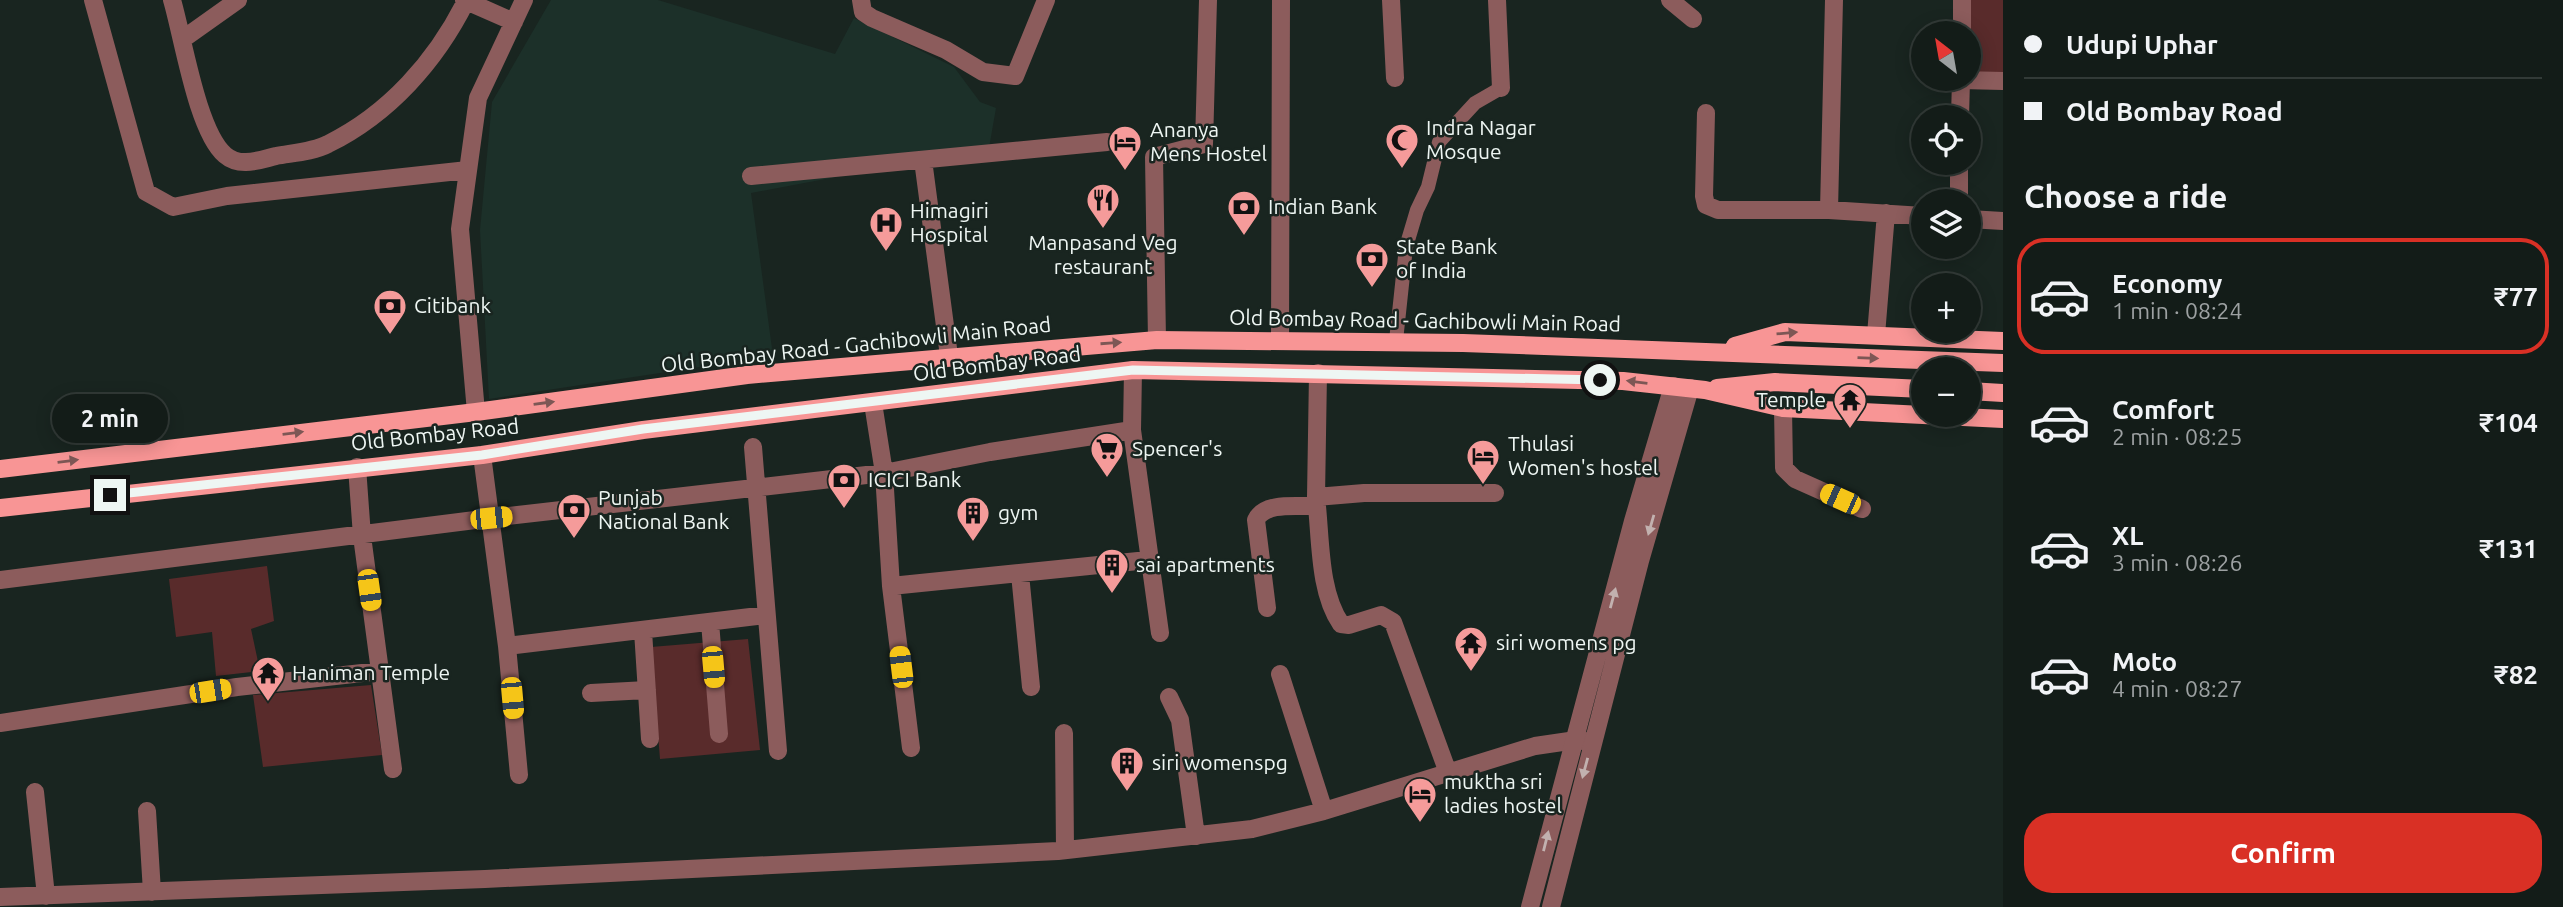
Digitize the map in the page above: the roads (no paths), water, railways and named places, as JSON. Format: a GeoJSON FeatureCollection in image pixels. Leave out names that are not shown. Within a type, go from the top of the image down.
{"type":"FeatureCollection","features":[{"type":"Feature","properties":{"kind":"main road"},"geometry":{"type":"LineString","coordinates":[[1722,351],[1785,332],[2003,341]]}},
{"type":"Feature","properties":{"kind":"main road","name":"Old Bombay Road - Gachibowli Main Road"},"geometry":{"type":"LineString","coordinates":[[0,469],[475,412],[747,376],[949,356],[1157,340],[1396,341],[2003,363]]}},
{"type":"Feature","properties":{"kind":"main road","name":"Old Bombay Road"},"geometry":{"type":"LineString","coordinates":[[0,508],[482,455],[643,429],[1133,370],[1623,381],[1689,388],[1783,408],[2003,419]]}},
{"type":"Feature","properties":{"kind":"main road"},"geometry":{"type":"LineString","coordinates":[[1689,388],[1775,382],[1911,388]]}},
{"type":"Feature","properties":{"kind":"main road"},"geometry":{"type":"LineString","coordinates":[[1981,392],[2003,393]]}},
{"type":"Feature","properties":{"kind":"street"},"geometry":{"type":"LineString","coordinates":[[93,0],[146,192],[173,206],[228,196],[468,170]]}},
{"type":"Feature","properties":{"kind":"street"},"geometry":{"type":"LineString","coordinates":[[172,0],[196,97],[217,147],[228,158],[244,163],[327,145],[382,108],[424,69],[447,39],[465,1],[514,22]]}},
{"type":"Feature","properties":{"kind":"street"},"geometry":{"type":"LineString","coordinates":[[183,39],[238,0]]}},
{"type":"Feature","properties":{"kind":"street"},"geometry":{"type":"LineString","coordinates":[[475,412],[460,229],[478,98],[524,0]]}},
{"type":"Feature","properties":{"kind":"street"},"geometry":{"type":"LineString","coordinates":[[861,0],[863,12],[872,18],[946,50],[983,72],[1015,76],[1046,0]]}},
{"type":"Feature","properties":{"kind":"street"},"geometry":{"type":"LineString","coordinates":[[1157,340],[1154,157],[1204,144],[1208,0]]}},
{"type":"Feature","properties":{"kind":"street"},"geometry":{"type":"LineString","coordinates":[[1280,339],[1281,0]]}},
{"type":"Feature","properties":{"kind":"street"},"geometry":{"type":"LineString","coordinates":[[1391,0],[1395,78]]}},
{"type":"Feature","properties":{"kind":"street"},"geometry":{"type":"LineString","coordinates":[[1396,341],[1406,247],[1417,210],[1428,187],[1439,142],[1475,103],[1501,88],[1497,0]]}},
{"type":"Feature","properties":{"kind":"street"},"geometry":{"type":"LineString","coordinates":[[1670,0],[1693,19]]}},
{"type":"Feature","properties":{"kind":"street"},"geometry":{"type":"LineString","coordinates":[[1829,210],[1834,0]]}},
{"type":"Feature","properties":{"kind":"street"},"geometry":{"type":"LineString","coordinates":[[1962,0],[1962,21]]}},
{"type":"Feature","properties":{"kind":"street"},"geometry":{"type":"LineString","coordinates":[[1981,80],[2003,81]]}},
{"type":"Feature","properties":{"kind":"street"},"geometry":{"type":"LineString","coordinates":[[1706,113],[1706,205],[1718,210],[1829,210],[1911,215]]}},
{"type":"Feature","properties":{"kind":"street"},"geometry":{"type":"LineString","coordinates":[[751,176],[1107,142]]}},
{"type":"Feature","properties":{"kind":"street"},"geometry":{"type":"LineString","coordinates":[[923,160],[949,356]]}},
{"type":"Feature","properties":{"kind":"street"},"geometry":{"type":"LineString","coordinates":[[1876,335],[1886,213]]}},
{"type":"Feature","properties":{"kind":"street"},"geometry":{"type":"LineString","coordinates":[[1981,220],[2003,221]]}},
{"type":"Feature","properties":{"kind":"street"},"geometry":{"type":"LineString","coordinates":[[1133,370],[1132,430],[1160,633]]}},
{"type":"Feature","properties":{"kind":"street"},"geometry":{"type":"LineString","coordinates":[[1318,373],[1317,502],[1326,583],[1336,617],[1342,624],[1349,625],[1381,615],[1393,622],[1447,770]]}},
{"type":"Feature","properties":{"kind":"street"},"geometry":{"type":"LineString","coordinates":[[1530,907],[1584,741],[1674,411],[1689,388]]}},
{"type":"Feature","properties":{"kind":"street"},"geometry":{"type":"LineString","coordinates":[[873,403],[884,473],[891,586],[911,748]]}},
{"type":"Feature","properties":{"kind":"street"},"geometry":{"type":"LineString","coordinates":[[1783,408],[1784,468],[1795,479],[1863,509]]}},
{"type":"Feature","properties":{"kind":"street"},"geometry":{"type":"LineString","coordinates":[[0,580],[491,518],[884,473],[990,452],[1132,430]]}},
{"type":"Feature","properties":{"kind":"street"},"geometry":{"type":"LineString","coordinates":[[753,447],[754,489],[778,751]]}},
{"type":"Feature","properties":{"kind":"street"},"geometry":{"type":"LineString","coordinates":[[482,455],[507,646],[519,775]]}},
{"type":"Feature","properties":{"kind":"street"},"geometry":{"type":"LineString","coordinates":[[356,467],[362,536],[393,769]]}},
{"type":"Feature","properties":{"kind":"street"},"geometry":{"type":"LineString","coordinates":[[1267,608],[1256,520],[1259,512],[1267,508],[1364,493],[1495,493]]}},
{"type":"Feature","properties":{"kind":"street"},"geometry":{"type":"LineString","coordinates":[[891,586],[1148,560]]}},
{"type":"Feature","properties":{"kind":"street"},"geometry":{"type":"LineString","coordinates":[[1020,574],[1031,687]]}},
{"type":"Feature","properties":{"kind":"street"},"geometry":{"type":"LineString","coordinates":[[507,646],[766,615]]}},
{"type":"Feature","properties":{"kind":"street"},"geometry":{"type":"LineString","coordinates":[[710,622],[719,734]]}},
{"type":"Feature","properties":{"kind":"street"},"geometry":{"type":"LineString","coordinates":[[643,631],[650,739]]}},
{"type":"Feature","properties":{"kind":"street"},"geometry":{"type":"LineString","coordinates":[[0,723],[237,687],[380,671]]}},
{"type":"Feature","properties":{"kind":"street"},"geometry":{"type":"LineString","coordinates":[[1280,674],[1324,811]]}},
{"type":"Feature","properties":{"kind":"street"},"geometry":{"type":"LineString","coordinates":[[591,693],[647,690]]}},
{"type":"Feature","properties":{"kind":"street"},"geometry":{"type":"LineString","coordinates":[[1169,697],[1180,720],[1196,836]]}},
{"type":"Feature","properties":{"kind":"street"},"geometry":{"type":"LineString","coordinates":[[1064,733],[1065,850]]}},
{"type":"Feature","properties":{"kind":"street"},"geometry":{"type":"LineString","coordinates":[[0,897],[1065,850],[1252,829],[1324,811],[1447,770],[1535,746],[1584,741]]}},
{"type":"Feature","properties":{"kind":"street"},"geometry":{"type":"LineString","coordinates":[[1551,907],[1584,741]]}},
{"type":"Feature","properties":{"kind":"street"},"geometry":{"type":"LineString","coordinates":[[35,792],[46,897]]}},
{"type":"Feature","properties":{"kind":"street"},"geometry":{"type":"LineString","coordinates":[[147,811],[152,892]]}},
{"type":"Feature","properties":{"kind":"place","name":"Indra Nagar Mosque"},"geometry":{"type":"Point","coordinates":[1402,170]}},
{"type":"Feature","properties":{"kind":"place","name":"Ananya Mens Hostel"},"geometry":{"type":"Point","coordinates":[1125,172]}},
{"type":"Feature","properties":{"kind":"place","name":"Manpasand Veg restaurant"},"geometry":{"type":"Point","coordinates":[1103,230]}},
{"type":"Feature","properties":{"kind":"place","name":"Indian Bank"},"geometry":{"type":"Point","coordinates":[1244,237]}},
{"type":"Feature","properties":{"kind":"place","name":"Himagiri Hospital"},"geometry":{"type":"Point","coordinates":[886,253]}},
{"type":"Feature","properties":{"kind":"place","name":"State Bank of India"},"geometry":{"type":"Point","coordinates":[1372,289]}},
{"type":"Feature","properties":{"kind":"place","name":"Citibank"},"geometry":{"type":"Point","coordinates":[390,336]}},
{"type":"Feature","properties":{"kind":"place","name":"Temple"},"geometry":{"type":"Point","coordinates":[1850,430]}},
{"type":"Feature","properties":{"kind":"place","name":"Spencer's"},"geometry":{"type":"Point","coordinates":[1107,479]}},
{"type":"Feature","properties":{"kind":"place","name":"Thulasi Women's hostel"},"geometry":{"type":"Point","coordinates":[1483,486]}},
{"type":"Feature","properties":{"kind":"place","name":"ICICI Bank"},"geometry":{"type":"Point","coordinates":[844,510]}},
{"type":"Feature","properties":{"kind":"place","name":"Punjab National Bank"},"geometry":{"type":"Point","coordinates":[574,540]}},
{"type":"Feature","properties":{"kind":"place","name":"gym"},"geometry":{"type":"Point","coordinates":[973,543]}},
{"type":"Feature","properties":{"kind":"place","name":"sai apartments"},"geometry":{"type":"Point","coordinates":[1112,595]}},
{"type":"Feature","properties":{"kind":"place","name":"siri womens pg"},"geometry":{"type":"Point","coordinates":[1471,673]}},
{"type":"Feature","properties":{"kind":"place","name":"Haniman Temple"},"geometry":{"type":"Point","coordinates":[268,703]}},
{"type":"Feature","properties":{"kind":"place","name":"siri womenspg"},"geometry":{"type":"Point","coordinates":[1127,793]}},
{"type":"Feature","properties":{"kind":"place","name":"muktha sri ladies hostel"},"geometry":{"type":"Point","coordinates":[1420,824]}}]}
